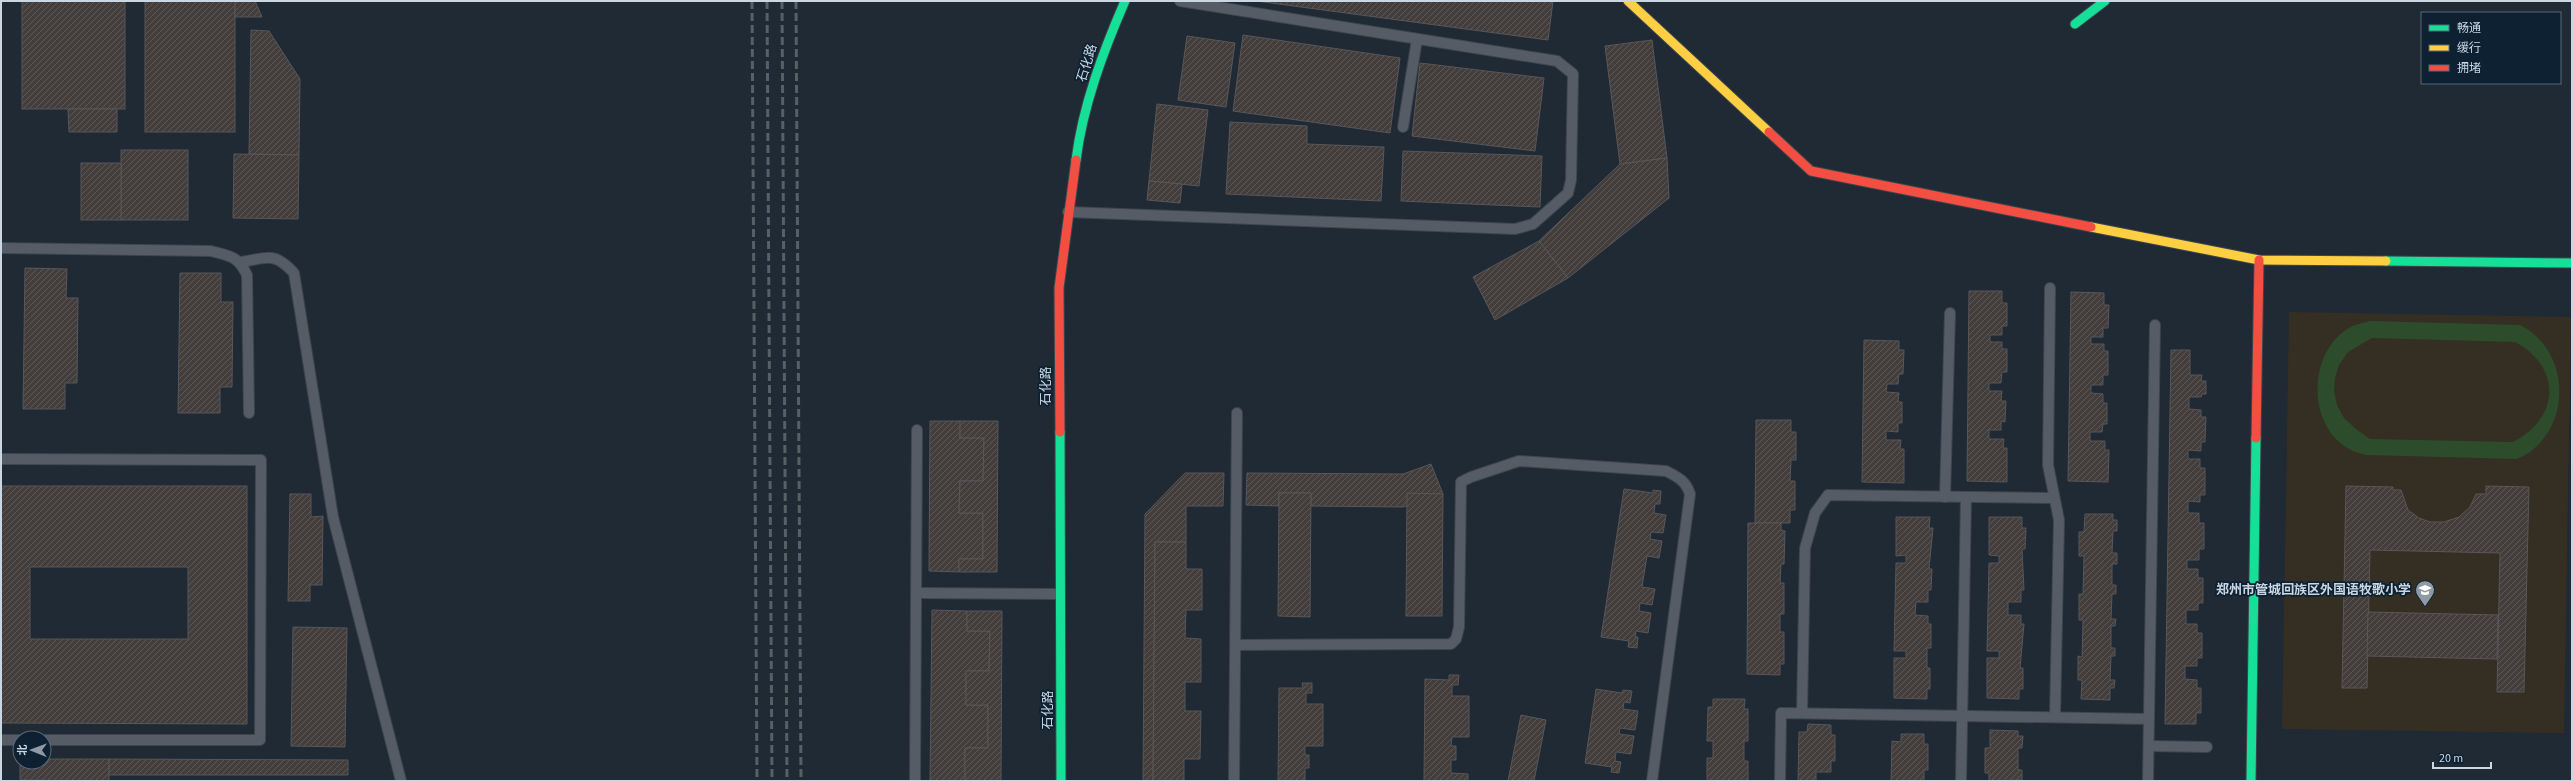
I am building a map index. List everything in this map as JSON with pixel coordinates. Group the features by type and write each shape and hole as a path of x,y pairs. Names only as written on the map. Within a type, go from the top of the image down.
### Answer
{"street":[{"name":"石化路","path":"1061,781 1059,288 1079,135 1105,47 1125,1"},
{"path":"1628,1 1811,171 2259,260 2572,263"},
{"path":"2074,24 2105,1"},
{"path":"2251,781 2259,260"}],"lane":[{"path":"1068,212 1516,229 1533,224 1568,193 1571,180 1573,74 1557,61 1180,1"},
{"path":"1403,127 1417,39"},
{"path":"1,248 211,251 232,256 241,262 247,275 249,413"},
{"path":"241,262 271,257 283,261 294,273 333,517 401,781"},
{"path":"2050,288 2048,464 2059,520 2055,717"},
{"path":"1945,497 1950,313"},
{"path":"2148,781 2155,325"},
{"path":"1234,781 1237,414"},
{"path":"915,781 917,430"},
{"path":"1,459 261,460 260,740 52,740"},
{"path":"1236,645 1451,644 1456,639 1459,627 1461,482 1471,477 1519,461 1666,471 1680,478 1687,486 1690,494 1652,781"},
{"path":"1802,713 1804,548 1815,513 1828,495 2054,498"},
{"path":"1961,781 1966,497"},
{"path":"916,593 1060,594"},
{"path":"1780,781 1781,713 2149,719"},
{"path":"1,740 12,740"},
{"path":"2149,746 2207,747"}],"shaded area":[{"name":"郑州市管城回族区外国语牧歌小学","path":"2289,312 2571,317 2564,733 2282,729"}],"green space":[{"path":"2370,321 2520,325 2537,337 2550,354 2557,372 2559,393 2557,413 2549,432 2535,447 2517,459 2366,455 2349,449 2335,438 2325,423 2319,406 2318,388 2320,371 2326,354 2335,339 2349,328","holes":["2372,338 2515,342 2530,352 2541,365 2547,378 2549,392 2547,406 2540,420 2529,432 2513,442 2370,439 2344,418 2337,405 2334,391 2335,378 2339,365 2348,352"]}],"building":[{"path":"22,1 125,1 125,109 22,109"},
{"path":"145,1 235,1 235,132 145,132"},
{"path":"235,1 255,1 262,17 235,17"},
{"path":"1256,1 1553,1 1548,40"},
{"path":"251,30 269,31 300,79 299,155 249,154"},
{"path":"1243,35 1400,58 1390,133 1233,111"},
{"path":"1187,36 1235,43 1226,107 1178,100"},
{"path":"1652,40 1667,158 1620,164 1605,46"},
{"path":"1420,63 1544,78 1535,151 1412,136"},
{"path":"1157,104 1208,110 1199,186 1149,181"},
{"path":"68,109 117,109 117,132 69,132"},
{"path":"1230,122 1307,126 1307,144 1384,147 1381,201 1226,194"},
{"path":"121,150 188,150 188,220 121,220"},
{"path":"1403,151 1542,156 1540,207 1401,201"},
{"path":"234,154 299,155 298,219 233,218"},
{"path":"1667,158 1669,198 1568,278 1539,241 1620,164"},
{"path":"81,163 121,163 121,220 81,220"},
{"path":"1149,181 1182,184 1180,203 1147,200"},
{"path":"1539,241 1568,278 1495,320 1473,277"},
{"path":"25,268 67,269 66,298 78,298 77,383 65,383 65,409 23,409"},
{"path":"180,273 221,273 221,302 233,302 232,387 220,387 220,413 178,413"},
{"path":"1969,291 2002,291 2002,303 2007,303 2007,326 2002,326 2002,335 1990,335 1990,342 2002,342 2002,349 2007,349 2007,372 2002,372 2001,383 1989,383 1989,391 2002,391 2001,401 2006,401 2005,422 2001,421 2001,430 1989,430 1989,439 2004,439 2003,448 2007,448 2007,482 1967,481"},
{"path":"2071,292 2104,293 2104,305 2109,305 2108,328 2103,328 2103,337 2091,337 2091,344 2104,344 2104,351 2108,351 2108,375 2103,375 2103,385 2091,385 2091,393 2103,394 2103,403 2107,403 2107,424 2103,424 2102,432 2090,432 2090,441 2105,441 2105,450 2109,450 2108,482 2068,481"},
{"path":"1864,340 1899,341 1899,350 1904,350 1903,374 1899,374 1898,384 1887,384 1886,392 1899,393 1898,402 1902,402 1902,423 1898,423 1898,432 1886,431 1886,440 1901,440 1900,449 1904,449 1904,483 1862,482"},
{"path":"2171,350 2190,350 2190,375 2202,375 2201,381 2206,381 2206,394 2202,394 2201,397 2189,397 2189,409 2201,410 2201,417 2206,417 2205,442 2201,442 2201,451 2188,450 2188,459 2200,459 2200,468 2205,468 2205,495 2200,495 2200,502 2188,501 2188,513 2199,513 2199,523 2204,523 2204,549 2199,549 2199,560 2187,560 2187,569 2198,569 2198,578 2203,578 2203,603 2198,603 2198,610 2186,610 2186,624 2197,624 2197,633 2202,633 2202,658 2197,658 2197,666 2185,666 2185,679 2197,680 2197,688 2201,688 2201,713 2196,713 2196,724 2165,724"},
{"path":"1756,420 1791,420 1791,432 1796,432 1796,460 1791,460 1790,481 1795,481 1795,510 1790,510 1790,523 1755,523"},
{"path":"930,421 960,421 960,438 984,438 983,481 960,481 959,513 983,513 983,559 959,559 959,572 929,571"},
{"path":"960,421 998,421 997,572 959,572 959,559 983,559 983,513 959,513 960,481 983,481 984,438 960,438"},
{"path":"1431,464 1443,494 1403,507 1311,506 1311,493 1279,493 1279,506 1246,505 1247,473 1403,474"},
{"path":"1185,473 1224,473 1223,506 1186,506 1186,542 1155,542 1153,781 1143,781 1145,514"},
{"path":"1,486 247,486 247,724 1,723","holes":["30,567 188,567 188,639 30,639"]},
{"path":"2346,486 2393,487 2393,490 2401,490 2408,510 2419,518 2430,522 2444,522 2459,517 2470,507 2476,494 2486,494 2486,486 2529,487 2524,692 2497,692 2500,553 2370,550 2367,688 2342,688"},
{"path":"1624,489 1653,493 1653,490 1661,491 1660,504 1655,504 1654,513 1666,515 1663,533 1651,532 1650,539 1662,541 1659,558 1647,556 1642,587 1655,589 1652,605 1640,603 1639,611 1651,613 1648,633 1636,631 1635,637 1638,637 1637,648 1628,647 1629,641 1601,637"},
{"path":"1279,493 1311,493 1310,617 1278,616"},
{"path":"1407,493 1443,494 1442,616 1406,616"},
{"path":"290,494 311,494 311,517 323,516 322,585 310,585 310,601 288,601"},
{"path":"2085,514 2113,514 2113,520 2117,520 2117,531 2113,531 2112,553 2117,553 2117,564 2112,564 2112,585 2116,585 2116,594 2112,594 2111,619 2116,619 2115,626 2111,626 2111,648 2115,648 2115,656 2111,656 2110,680 2115,680 2114,688 2110,688 2110,700 2081,699 2082,680 2078,680 2078,656 2082,657 2083,620 2079,620 2079,594 2083,594 2084,556 2079,556 2079,532 2084,532"},
{"path":"1896,517 1930,517 1929,528 1933,528 1929,569 1932,569 1931,590 1928,590 1928,602 1916,602 1915,615 1928,616 1928,624 1931,624 1931,648 1927,648 1927,668 1930,668 1930,689 1927,689 1927,699 1894,698 1894,658 1906,658 1906,651 1894,651 1896,563 1906,563 1906,555 1896,556"},
{"path":"1989,517 2022,517 2022,528 2026,528 2025,549 2022,549 2024,590 2021,590 2021,602 2008,602 2008,615 2021,615 2021,624 2024,624 2020,668 2023,668 2023,689 2019,689 2019,699 1987,698 1987,658 1999,658 1999,651 1987,651 1989,563 1999,563 1999,556 1989,555"},
{"path":"1748,523 1781,523 1781,530 1785,531 1784,564 1781,564 1780,583 1784,583 1784,614 1780,614 1780,632 1784,632 1784,664 1780,664 1780,675 1747,674"},
{"path":"1155,542 1186,542 1186,569 1202,569 1202,610 1186,610 1185,638 1201,639 1201,682 1185,682 1185,711 1201,711 1200,759 1184,759 1184,781 1153,781"},
{"path":"932,610 967,611 967,631 990,631 989,671 966,671 966,705 988,705 988,748 965,748 965,781 930,781"},
{"path":"967,611 1002,611 1001,781 965,781 965,748 988,748 988,705 966,705 966,671 989,671 990,631 967,631"},
{"path":"2368,612 2498,615 2497,659 2367,656"},
{"path":"293,627 347,628 345,747 291,746"},
{"path":"1449,675 1459,675 1458,685 1452,685 1452,696 1469,696 1469,737 1452,737 1451,746 1456,746 1456,760 1451,760 1451,773 1468,774 1468,781 1424,781 1425,679 1449,680"},
{"path":"1302,683 1312,683 1312,693 1306,693 1306,704 1323,704 1323,746 1305,746 1305,755 1309,755 1309,768 1305,768 1305,781 1278,781 1279,688 1303,688"},
{"path":"1596,689 1622,693 1623,690 1632,691 1630,703 1624,702 1623,709 1638,711 1635,730 1620,728 1619,734 1634,736 1631,754 1616,752 1615,761 1621,762 1619,773 1611,772 1612,767 1585,763"},
{"path":"1713,699 1745,699 1744,709 1748,709 1748,741 1744,741 1744,761 1748,761 1748,781 1707,781 1707,758 1713,758 1713,741 1707,741 1708,707 1713,707"},
{"path":"1521,715 1546,720 1534,781 1508,781"},
{"path":"1808,724 1831,725 1831,735 1835,735 1835,761 1831,761 1831,772 1816,772 1816,781 1798,781 1799,732 1807,732"},
{"path":"1990,730 2018,731 2018,736 2023,736 2022,748 2018,748 2018,770 2022,770 2022,780 1989,781 1989,773 1985,773 1985,748 1990,748"},
{"path":"1901,734 1924,734 1924,744 1928,744 1928,770 1924,770 1924,781 1891,781 1892,741 1901,742"},
{"path":"52,759 109,759 109,781 20,780 20,770 52,770"},
{"path":"109,759 348,760 348,775 109,775"}],"railway":[{"path":"752,1 757,781"},
{"path":"767,1 772,781"},
{"path":"782,1 787,781"},
{"path":"796,1 801,781"}],"traffic: fast":[{"path":"1076,160 1079,139 1095,79 1125,1"},
{"path":"2075,24 2105,1"},
{"path":"2386,261 2572,263"},
{"path":"1060,432 1061,781"},
{"path":"2251,781 2256,438"}],"traffic: slow":[{"path":"1628,1 1769,132"},
{"path":"2091,227 2259,260 2386,261"}],"traffic: jam":[{"path":"1769,132 1811,171 2091,227"},
{"path":"1060,432 1059,288 1076,160"},
{"path":"2256,438 2259,260"}],"place":[{"name":"郑州市管城回族区外国语牧歌小学","path":"2425,607"}]}
